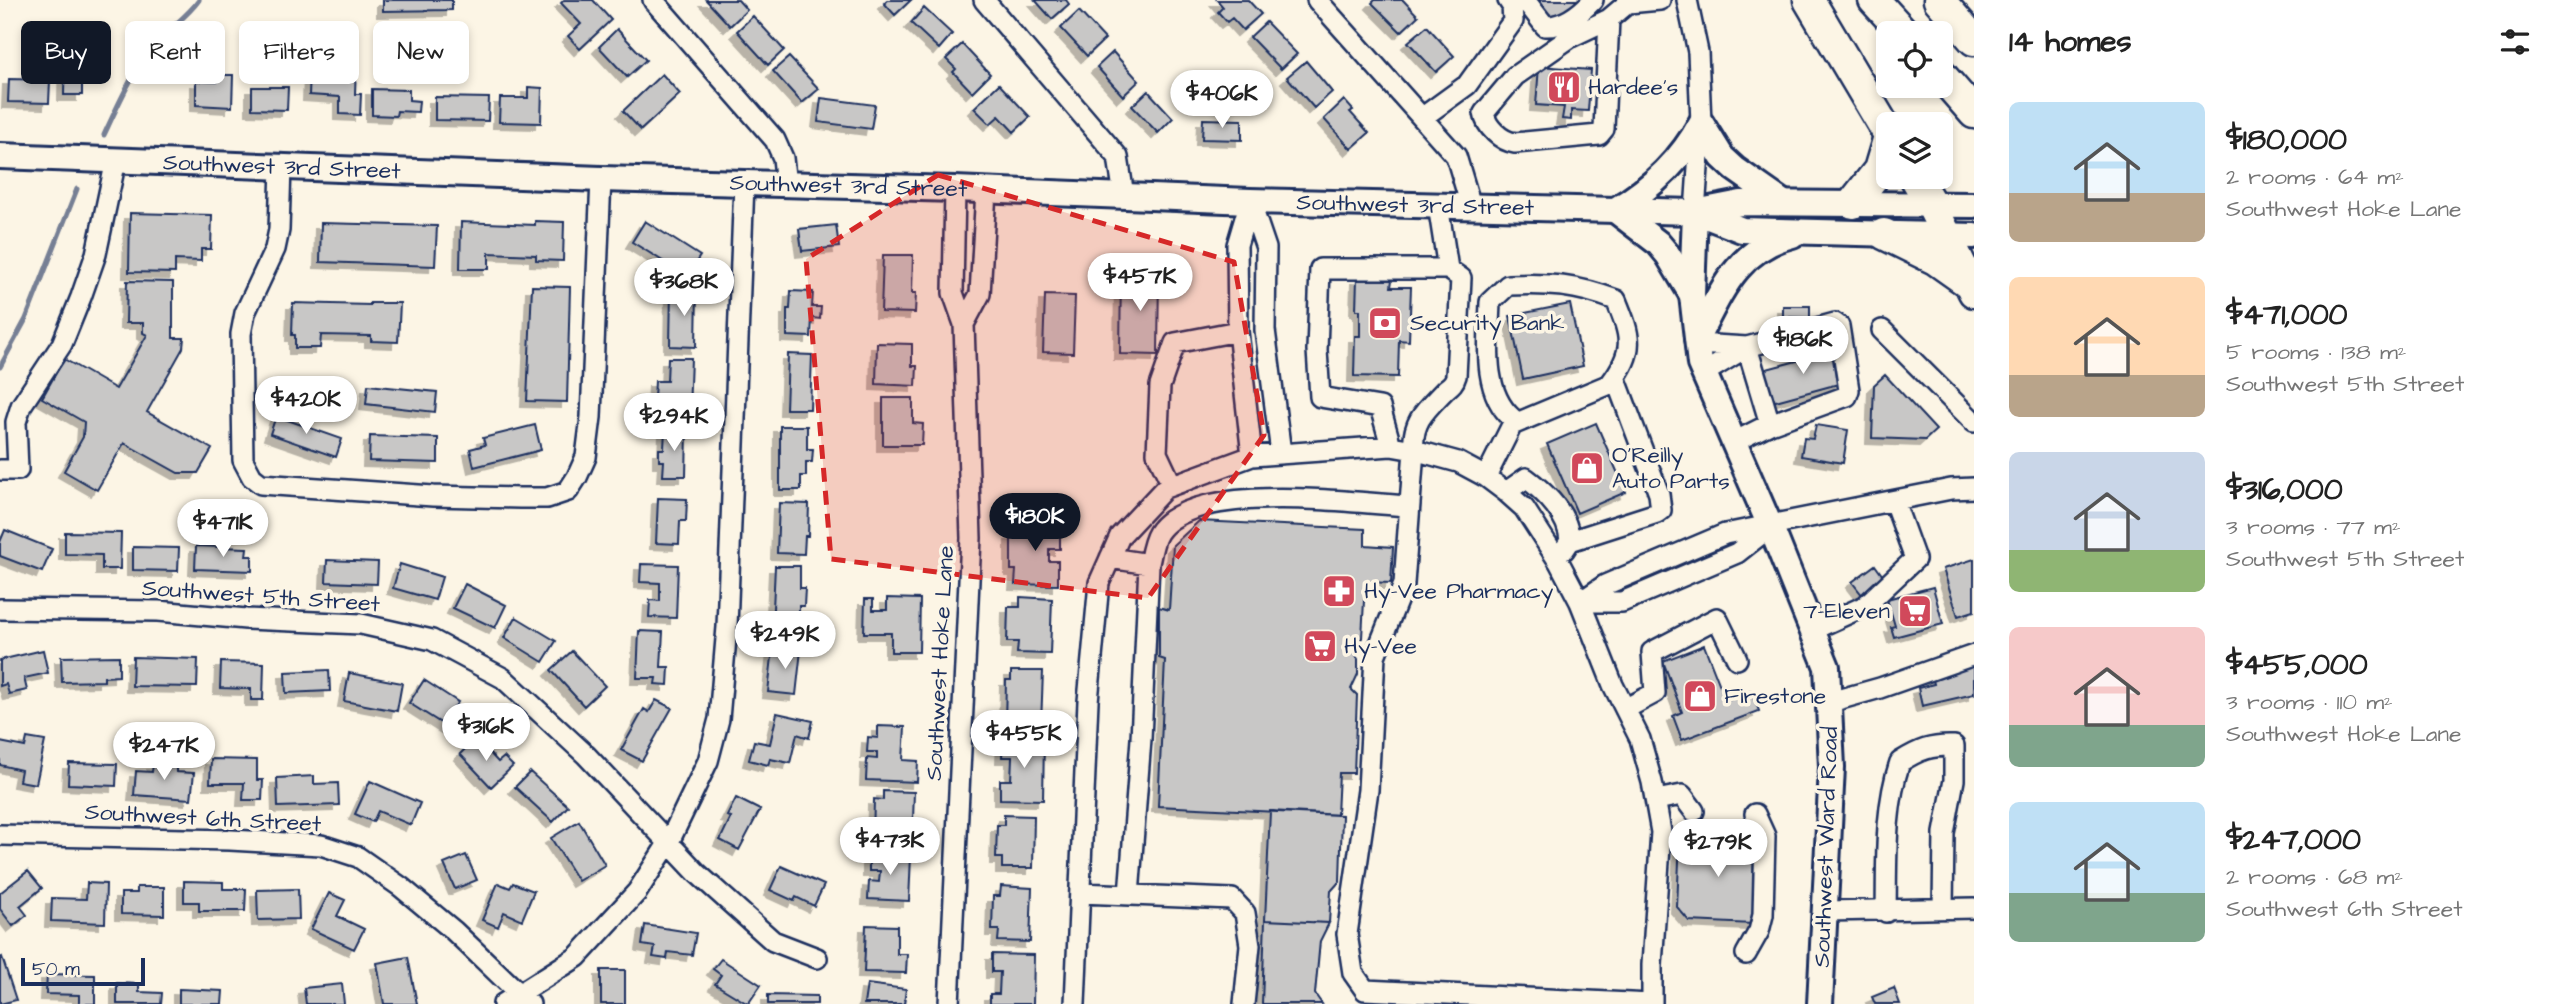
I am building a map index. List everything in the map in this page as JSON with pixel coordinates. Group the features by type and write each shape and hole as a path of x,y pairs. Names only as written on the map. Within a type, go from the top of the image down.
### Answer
{"highway":[{"path":"1809,0 1876,113"},
{"path":"1874,0 1893,21"},
{"path":"1939,0 1974,40"},
{"path":"1953,89 1974,113"},
{"path":"1853,202 1876,174"},
{"path":"1922,189 1931,204 1960,236 1972,288"},
{"path":"1884,234 1935,259 1972,288"}],"main road":[{"path":"1692,295 1658,243 1615,210 1639,196 1676,162 1701,123 1722,157 1734,169 1782,202"},
{"name":"Southwest 3rd Street","path":"0,156 601,180 955,189 1250,201 1695,212 1741,202 1974,205"},
{"name":"Southwest 3rd Street","path":"1695,212 1742,230 1960,236"},
{"name":"Southwest Ward Road","path":"1695,212 1692,295 1703,373 1827,667 1832,767 1820,1004"},
{"path":"1697,341 1728,277 1747,258 1775,240 1802,233"}],"street":[{"path":"653,0 775,139 783,158 786,185"},
{"path":"984,0 1118,157 1124,196"},
{"path":"1317,0 1456,156 1471,206"},
{"path":"1423,117 1467,85 1513,21 1513,0 1545,26 1556,27 1583,10 1593,0"},
{"path":"1609,19 1604,129 1599,135 1515,143 1506,141 1492,128 1486,121 1485,113 1516,76 1571,37 1609,19 1628,3 1660,0"},
{"path":"1686,0 1698,52 1701,123 1695,212"},
{"path":"0,470 18,470 16,422 21,406 62,344 76,309 96,254 116,160"},
{"path":"281,166 279,230 275,248 245,313 241,334 243,460 252,477 261,484 433,496 547,498 568,491 577,477 586,457 592,417 601,180"},
{"path":"503,1004 525,998 577,957 636,892 669,842 708,761 719,719 727,614 744,183"},
{"name":"Southwest Hoke Lane","path":"949,1004 971,538 964,324 953,293 955,189"},
{"name":"Southwest Hoke Lane","path":"964,324 980,294 986,191"},
{"path":"1250,201 1237,246 1238,331 1252,456"},
{"path":"1250,201 1266,248 1265,330 1281,453"},
{"path":"1438,205 1448,268"},
{"path":"1075,1004 1088,701 1099,583 1120,536 1165,488 1252,456 1391,446 1414,450 1458,462 1486,477 1506,492 1524,508 1557,559 1580,602 1640,739 1656,800 1661,832 1652,1004 1365,990 1353,973 1347,934 1368,785 1375,656 1404,584 1414,450 1412,435 1415,425 1456,376 1461,278 1448,268 1320,269 1317,350 1320,397 1380,407 1391,446"},
{"path":"1486,477 1512,425 1512,418 1504,411 1492,386 1490,302 1508,285 1550,283 1591,291 1616,300 1629,334 1624,365 1610,384 1512,425"},
{"path":"1703,373 1747,347 1835,323 1839,326 1849,390 1847,396 1770,424 1734,442"},
{"path":"1882,330 1974,422"},
{"path":"1172,485 1157,453 1160,386 1175,343 1238,331"},
{"path":"1697,341 1747,347"},
{"path":"1747,347 1770,424"},
{"path":"1570,541 1661,510 1659,494 1615,377"},
{"path":"1506,492 1526,478 1552,503 1570,528 1570,541 1557,559"},
{"path":"1580,602 1605,585 1725,534 1951,489 1974,488"},
{"path":"1129,895 1141,739 1149,564 1158,533 1180,513 1223,501 1265,498 1409,506"},
{"path":"1812,630 1865,606 1914,559 1894,501"},
{"path":"1110,558 1149,564"},
{"name":"Southwest 5th Street","path":"0,609 158,611 361,624 432,640 503,678 586,755 697,873 773,941 817,958"},
{"path":"1625,709 1655,693 1652,652 1717,618 1737,659"},
{"path":"1830,702 1880,688 1974,655"},
{"path":"1886,912 1888,819 1892,784 1900,762 1919,749 1935,745 1954,746 1954,780 1944,833 1943,908"},
{"path":"1656,800 1682,796 1693,811"},
{"path":"1746,954 1759,931 1763,915 1766,836 1755,814"},
{"name":"Southwest 6th Street","path":"0,835 230,840 321,845 334,849 358,857 401,887 454,931 525,998"},
{"path":"1080,892 1232,900 1245,913 1250,945 1244,1004"},
{"path":"1826,911 1886,912 1974,908"}],"highlighted area":[{"path":"938,175 1234,262 1264,435 1148,598 831,559 806,259"}],"building":[{"path":"383,0 452,0 452,10 383,11"},
{"path":"564,0 593,0 611,20 580,49 568,36 581,24 561,3"},
{"path":"706,0 738,0 747,10 730,26"},
{"path":"887,0 911,0 895,15 884,3"},
{"path":"1035,0 1066,0 1069,4 1052,19"},
{"path":"1217,0 1248,0 1261,14 1243,30 1232,18 1227,22 1218,12 1223,7"},
{"path":"1375,0 1403,0 1418,16 1401,32 1372,3"},
{"path":"1585,0 1548,22 1535,2"},
{"path":"924,8 952,34 939,49 911,23"},
{"path":"1079,11 1105,39 1087,56 1061,28"},
{"path":"753,16 784,50 768,65 737,31"},
{"path":"1266,22 1297,54 1281,69 1250,37"},
{"path":"1427,26 1454,56 1436,72 1408,42"},
{"path":"617,29 646,60 627,77 599,47"},
{"path":"962,44 990,74 972,92 953,72 956,69 946,59"},
{"path":"1113,52 1139,81 1123,96 1097,67"},
{"path":"789,57 819,89 802,103 773,71"},
{"path":"1306,61 1332,92 1314,108 1287,77"},
{"name":"Hardee's","path":"1539,66 1591,70 1588,111 1571,110 1571,120 1562,119 1564,107 1536,105"},
{"path":"662,74 680,94 641,130 623,111"},
{"path":"225,75 233,75 232,107 196,105 196,84 225,84"},
{"path":"9,79 21,79 21,84 50,84 49,103 8,102"},
{"path":"64,84 82,84 82,95 64,95"},
{"path":"309,84 355,84 355,94 361,94 360,115 340,114 340,97 309,95"},
{"path":"999,84 1030,117 1014,132 999,116 990,124 974,108"},
{"path":"252,87 288,87 287,110 252,109"},
{"path":"528,87 542,88 541,123 499,122 500,98 528,98"},
{"path":"372,89 409,90 409,100 419,101 418,112 397,111 396,116 372,115"},
{"path":"1148,91 1173,118 1158,133 1132,106"},
{"path":"435,97 489,98 488,121 435,120"},
{"path":"821,98 875,105 871,129 818,122"},
{"path":"1344,100 1353,110 1350,112 1369,133 1351,149 1324,119"},
{"path":"1203,119 1242,120 1242,140 1202,139"},
{"path":"130,213 212,215 211,249 201,249 201,261 175,260 175,273 129,272"},
{"path":"535,221 564,222 563,261 536,260 536,255 489,253 489,269 460,269 461,222 535,225"},
{"path":"645,221 700,256 687,276 632,242"},
{"path":"321,223 437,226 435,266 320,262"},
{"path":"836,225 839,247 802,251 799,229"},
{"path":"883,255 913,255 912,293 916,293 915,313 881,312"},
{"path":"1121,271 1159,272 1158,355 1120,354"},
{"name":"Security Bank","path":"1357,278 1392,280 1391,287 1411,287 1409,341 1399,340 1398,377 1354,376 1355,336 1360,336 1360,310 1356,310"},
{"path":"127,281 173,282 173,338 184,338 183,348 147,412 212,449 198,473 178,473 124,443 97,490 64,471 83,437 84,422 42,398 64,359 116,389 147,335 143,333 143,323 126,323"},
{"path":"532,286 570,287 567,402 527,401"},
{"path":"671,288 697,289 696,347 670,346"},
{"path":"791,291 813,292 812,307 821,307 820,319 812,318 811,337 787,336 787,309 790,309"},
{"path":"1045,295 1075,296 1073,353 1043,352"},
{"path":"293,303 400,303 398,342 371,341 371,336 321,335 320,348 295,348 295,335 292,335"},
{"path":"1570,304 1583,366 1523,379 1510,316"},
{"path":"1783,306 1810,306 1810,318 1783,317"},
{"path":"877,343 912,344 912,366 917,366 916,386 876,384"},
{"path":"1834,351 1842,383 1772,402 1763,370"},
{"path":"788,354 812,355 810,409 786,409"},
{"path":"668,358 691,358 689,412 665,412 666,399 654,398 655,381 667,381"},
{"path":"1885,375 1936,430 1925,440 1872,438 1874,385"},
{"path":"368,385 437,392 435,412 366,404"},
{"path":"883,398 913,398 913,423 923,424 922,445 883,445"},
{"path":"276,416 342,439 336,457 270,434"},
{"name":"O'Reilly Auto Parts","path":"1596,423 1626,492 1577,513 1547,444"},
{"path":"535,425 541,450 474,467 470,449 485,445 483,438"},
{"path":"1816,425 1848,430 1843,463 1801,456 1804,438 1813,439"},
{"path":"780,426 807,426 807,449 813,449 812,462 806,462 806,476 801,476 801,490 780,490"},
{"path":"665,430 687,431 686,476 663,476 664,461 659,461 659,449 664,449"},
{"path":"370,436 438,438 438,463 369,461"},
{"path":"658,498 687,499 686,521 680,521 679,544 656,543"},
{"path":"779,503 809,504 808,536 805,536 804,554 777,553"},
{"path":"1199,521 1365,529 1365,545 1393,547 1391,583 1365,582 1362,638 1350,647 1358,659 1358,674 1351,689 1357,695 1354,773 1339,773 1337,815 1158,806 1165,660 1159,658 1159,607 1169,610 1173,545"},
{"path":"1018,522 1060,523 1060,549 1049,549 1049,561 1058,561 1058,585 1015,584 1016,570 1011,570 1011,535 1018,535"},
{"path":"5,530 52,549 42,572 0,556 0,542"},
{"path":"65,532 121,533 120,569 102,569 102,555 65,554"},
{"path":"196,546 247,548 246,556 252,556 252,571 195,569"},
{"path":"133,547 179,548 178,571 133,570"},
{"path":"1974,559 1974,611 1958,616 1943,569"},
{"path":"327,560 378,562 377,584 326,582"},
{"path":"400,564 442,577 435,600 393,588"},
{"path":"641,564 678,565 676,618 649,617 650,600 660,601 660,583 640,582"},
{"name":"7-Eleven","path":"1875,565 1885,579 1863,596 1852,582"},
{"path":"775,566 800,566 800,588 805,588 804,606 799,606 799,616 791,616 791,630 772,630"},
{"path":"465,584 506,605 495,628 453,608"},
{"name":"7-Eleven","path":"1933,587 1943,624 1894,637 1891,627 1895,626 1887,599"},
{"path":"1020,597 1052,599 1050,654 1017,653 1018,642 1007,642 1008,607 1020,607"},
{"path":"887,598 920,599 919,652 891,652 891,633 864,633 865,599 873,599 873,610 887,610"},
{"path":"516,617 556,641 543,662 504,638"},
{"path":"639,631 663,632 661,667 669,667 668,685 655,684 656,678 637,678"},
{"name":"Firestone","path":"1704,645 1726,701 1751,691 1759,711 1682,740 1673,716 1682,712 1663,661"},
{"path":"773,648 801,650 796,695 768,692"},
{"path":"43,650 48,673 24,678 27,690 9,694 6,684 0,686 0,660"},
{"path":"572,651 605,686 584,706 551,670"},
{"path":"119,656 119,676 104,677 104,681 62,682 61,657"},
{"path":"133,657 198,659 197,687 132,686"},
{"path":"221,662 264,663 263,700 251,700 251,689 220,688"},
{"path":"1974,666 1974,694 1922,706 1918,688 1934,684 1932,676"},
{"path":"329,670 330,691 286,693 285,672"},
{"path":"1011,671 1043,671 1041,725 1005,724 1006,680 1011,680"},
{"path":"349,673 402,683 397,711 344,701"},
{"path":"424,680 458,702 453,709 472,722 463,737 409,703"},
{"path":"656,700 672,708 642,761 621,750 644,709 649,712"},
{"path":"777,713 813,721 809,738 797,734 790,763 770,759 768,765 749,760 754,741 770,744"},
{"path":"878,726 905,727 903,760 918,761 917,782 866,780 867,758 877,759 877,752 867,752 868,737 878,738"},
{"path":"27,738 45,741 36,784 19,781 21,770 0,765 0,742 25,747"},
{"path":"476,738 498,762 504,757 513,766 491,787 460,754"},
{"path":"1003,739 1044,740 1043,800 1000,799 1000,780 1011,780 1012,757 1002,757"},
{"path":"211,759 257,760 257,780 263,780 262,800 243,800 244,783 210,783"},
{"path":"165,761 176,762 176,772 194,773 191,799 134,795 136,771 152,772 153,764 165,765"},
{"path":"69,763 117,764 116,786 68,784"},
{"path":"530,772 568,806 553,822 515,787"},
{"path":"314,776 314,784 338,783 339,805 278,807 277,778"},
{"path":"370,781 420,803 411,825 378,811 373,822 355,814"},
{"path":"883,791 914,792 912,848 891,848 891,839 873,839 874,799 883,800"},
{"path":"736,798 760,810 739,850 720,840"},
{"path":"1270,811 1342,815 1340,881 1331,891 1329,923 1265,920"},
{"path":"1004,815 1034,816 1033,868 1002,868 1002,858 996,858 997,825 1004,825"},
{"path":"579,821 605,865 578,881 551,838"},
{"path":"1680,838 1773,842 1755,868 1753,924 1689,921 1677,907"},
{"path":"869,854 911,856 909,901 868,899 869,881 879,882 880,871 869,871"},
{"path":"466,855 477,880 455,889 444,864"},
{"path":"781,866 824,885 814,906 796,897 794,901 770,890"},
{"path":"28,871 42,888 20,906 27,915 13,926 0,909 0,893"},
{"path":"184,881 223,882 223,889 246,889 245,911 199,911 199,902 184,902"},
{"path":"87,883 106,884 105,923 51,921 52,898 86,899"},
{"path":"498,883 510,888 513,883 534,891 522,920 504,912 498,927 482,920"},
{"path":"1001,886 1032,888 1030,942 998,941 999,930 992,930 993,896 1000,896"},
{"path":"137,887 164,887 164,915 121,914 121,893 137,893"},
{"path":"298,889 299,919 258,920 257,890"},
{"path":"329,893 345,900 337,916 364,929 354,949 311,929"},
{"path":"1265,920 1329,923 1320,941 1315,994 1322,1004 1262,1004"},
{"path":"645,925 696,933 692,955 668,952 667,959 653,957 655,947 642,945"},
{"path":"866,925 897,926 897,954 907,954 906,973 864,972"},
{"path":"992,954 1034,955 1033,1004 990,1004 990,994 999,994 1000,972 992,972"},
{"path":"2,957 16,1000 0,1004 0,958"},
{"path":"408,957 417,1004 384,1004 377,963"},
{"path":"721,959 761,985 748,1004 715,984 721,975 713,969"},
{"path":"601,970 625,970 625,1004 601,1004"},
{"path":"47,974 95,975 95,1004 79,1004 79,995 46,994"},
{"path":"117,983 139,984 139,992 162,993 161,1004 117,1004"},
{"path":"342,984 344,1004 306,1004 304,988"},
{"path":"867,984 906,989 904,1004 864,1004"},
{"path":"1894,988 1900,1004 1875,1004 1872,997"},
{"path":"179,989 223,991 222,1004 179,1004"},
{"path":"768,995 817,996 817,1004 768,1004"}],"waterway":[{"path":"104,135 140,64 161,38 199,0"},
{"path":"0,367 26,319 77,189"}],"place":[{"name":"Hardee's","path":"1564,87"},
{"name":"Security Bank","path":"1385,323"},
{"name":"O'Reilly Auto Parts","path":"1587,468"},
{"name":"Hy-Vee Pharmacy","path":"1339,591"},
{"name":"7-Eleven","path":"1915,611"},
{"name":"Hy-Vee","path":"1320,646"},
{"name":"Firestone","path":"1700,696"}]}
